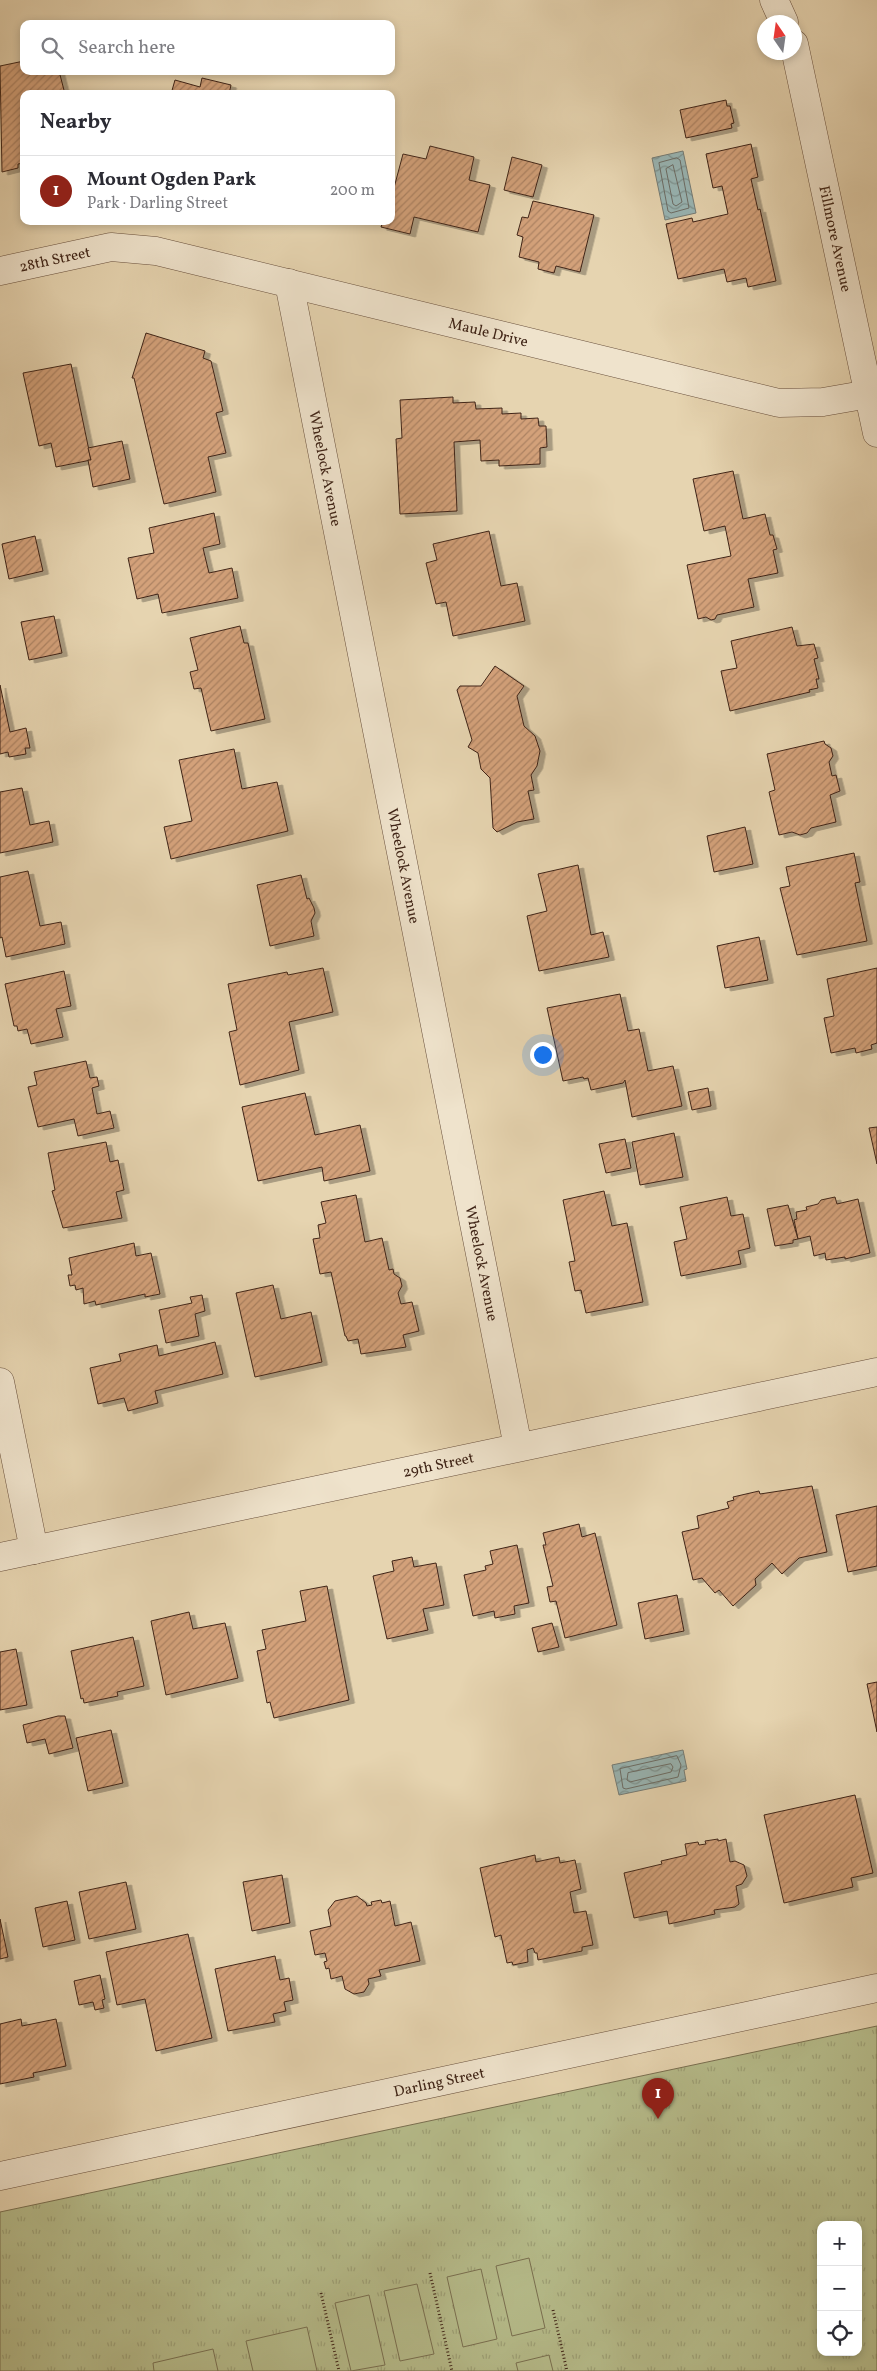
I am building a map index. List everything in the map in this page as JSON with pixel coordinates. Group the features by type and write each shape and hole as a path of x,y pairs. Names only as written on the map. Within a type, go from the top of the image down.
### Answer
{"street":[{"path":"774,0 781,15"},
{"name":"Fillmore Avenue","path":"797,60 877,433"},
{"name":"Maule Drive","path":"111,247 156,251 779,403 824,402 869,394"},
{"name":"28th Street","path":"0,271 111,247"},
{"name":"Wheelock Avenue","path":"289,283 518,1448"},
{"name":"29th Street","path":"0,1557 877,1372"},
{"path":"0,1382 34,1550"},
{"name":"Darling Street","path":"0,2176 877,1988"}],"path":[{"path":"430,2273 452,2371"},
{"path":"320,2293 339,2371"},
{"path":"553,2310 567,2371"}],"green space":[{"path":"877,2026 877,2371 0,2371 0,2212"},
{"path":"529,2258 545,2328 512,2336 496,2266"},
{"path":"481,2269 497,2339 463,2347 447,2277"},
{"path":"417,2284 434,2354 400,2361 384,2291"},
{"path":"369,2295 385,2365 351,2371 335,2303"},
{"path":"307,2327 317,2371 253,2371 246,2341"},
{"path":"213,2349 218,2371 154,2371 153,2363"},
{"path":"549,2355 553,2371 518,2371 516,2363"}],"water":[{"path":"683,151 696,213 665,220 652,158"},
{"path":"683,1750 687,1769 684,1770 686,1781 619,1795 612,1765"}],"building":[{"path":"20,62 20,75 60,75 64,90 20,90 20,164 18,164 18,168 2,172 0,66"},
{"path":"202,78 231,85 230,90 172,90 175,80 200,87"},
{"path":"726,100 727,106 730,106 734,123 731,124 732,128 686,138 680,110"},
{"path":"751,144 758,177 751,179 758,210 760,209 776,281 748,287 746,278 727,282 724,269 678,279 666,224 692,218 693,222 728,214 722,186 713,188 706,154"},
{"path":"430,146 474,157 469,180 490,185 478,232 414,217 410,234 381,227 382,225 395,225 395,184 403,154 426,159"},
{"path":"512,157 542,165 533,197 504,190"},
{"path":"533,201 594,215 580,272 556,266 554,273 538,269 539,262 519,257 523,237 517,235 522,217 528,218"},
{"path":"146,333 205,351 203,358 211,361 223,411 216,413 226,453 208,457 216,492 164,504 134,378 132,378"},
{"path":"71,364 91,460 56,467 51,443 39,446 23,373"},
{"path":"453,397 453,403 475,402 476,409 502,408 502,414 521,413 521,419 538,418 539,426 546,426 547,447 540,448 540,464 499,466 499,460 481,461 480,440 454,442 457,511 400,514 396,439 402,438 400,400"},
{"path":"122,441 130,479 93,487 88,460 91,460 88,448"},
{"path":"733,471 743,519 765,514 770,535 773,535 777,549 773,550 778,573 748,579 754,607 717,615 715,619 711,620 706,617 698,619 687,565 731,556 725,526 704,531 693,479"},
{"path":"214,513 220,544 203,548 209,573 232,568 238,598 162,613 158,594 137,599 128,558 154,553 149,528"},
{"path":"489,531 501,586 517,583 525,621 453,636 446,602 436,604 426,563 437,560 433,544"},
{"path":"35,536 43,571 9,579 2,544"},
{"path":"54,616 62,653 29,660 21,622"},
{"path":"240,626 244,643 248,643 265,719 211,731 201,688 194,689 190,672 198,670 190,638"},
{"path":"792,627 797,646 814,644 818,658 814,659 819,679 816,679 818,688 809,690 810,692 730,711 721,671 737,668 731,641"},
{"path":"495,666 524,686 517,696 524,726 535,736 540,751 537,766 531,775 534,790 528,791 534,819 517,822 497,832 493,828 490,778 481,769 478,753 468,747 472,740 457,690 460,686 481,686"},
{"path":"0,685 10,732 26,728 30,748 25,748 26,754 9,757 8,752 0,754"},
{"path":"824,741 831,748 833,756 829,762 832,776 836,775 840,791 830,795 836,822 811,828 807,833 800,835 792,832 779,835 769,792 775,790 767,754"},
{"path":"234,749 242,789 277,782 288,831 171,859 164,827 192,821 179,760"},
{"path":"22,788 30,825 49,821 53,842 0,853 0,792"},
{"path":"745,827 753,864 714,872 707,836"},
{"path":"854,853 860,882 855,883 867,941 797,955 780,888 790,886 786,867"},
{"path":"578,865 591,935 603,932 609,957 539,971 527,916 547,911 538,874"},
{"path":"28,871 40,926 61,922 65,944 6,957 2,937 0,938 0,877"},
{"path":"301,875 307,899 309,898 314,908 315,913 311,921 314,936 270,946 257,885"},
{"path":"759,937 768,980 725,988 717,946"},
{"path":"323,968 333,1012 289,1022 299,1070 240,1085 229,1032 237,1030 228,984 287,972 288,975"},
{"path":"877,968 877,1043 871,1045 872,1049 856,1053 855,1048 831,1053 824,1018 834,1016 827,979"},
{"path":"64,971 71,1006 56,1009 63,1037 31,1044 27,1029 18,1031 17,1026 14,1026 5,984"},
{"path":"620,994 628,1031 639,1029 648,1071 673,1066 682,1106 632,1117 625,1080 623,1083 591,1090 588,1078 584,1079 583,1077 563,1081 547,1008"},
{"path":"86,1061 90,1078 97,1077 99,1086 92,1088 97,1114 110,1111 114,1128 78,1136 74,1119 38,1127 28,1087 37,1085 34,1072"},
{"path":"708,1088 711,1106 692,1110 688,1092"},
{"path":"305,1093 315,1135 360,1125 370,1171 324,1181 322,1167 258,1181 242,1107"},
{"path":"877,1127 877,1164 869,1128"},
{"path":"674,1133 683,1177 640,1185 632,1142"},
{"path":"625,1139 631,1168 606,1173 599,1144"},
{"path":"106,1142 110,1162 118,1160 124,1190 116,1192 122,1218 63,1228 52,1191 55,1190 48,1153"},
{"path":"604,1191 612,1226 627,1223 643,1302 586,1313 581,1290 575,1291 569,1262 575,1261 563,1200"},
{"path":"356,1195 365,1242 382,1238 389,1270 393,1269 394,1274 400,1278 402,1286 398,1293 401,1304 412,1302 419,1331 403,1335 406,1347 361,1354 358,1339 348,1341 345,1336 331,1272 320,1274 313,1239 320,1238 318,1225 326,1223 321,1202"},
{"path":"727,1197 731,1216 743,1214 750,1248 738,1251 741,1264 681,1276 674,1242 687,1239 680,1207"},
{"path":"835,1197 837,1204 858,1199 870,1253 845,1259 845,1257 826,1260 825,1253 814,1256 810,1236 798,1239 794,1220 797,1219 796,1212 807,1210 806,1207 818,1204 821,1200"},
{"path":"788,1205 798,1239 793,1240 793,1243 775,1246 767,1209"},
{"path":"134,1243 136,1256 151,1253 160,1294 145,1297 145,1294 96,1305 95,1301 84,1304 83,1288 76,1290 75,1285 70,1286 68,1275 72,1275 69,1258"},
{"path":"273,1285 281,1319 311,1312 322,1362 255,1377 236,1293"},
{"path":"202,1295 205,1311 195,1314 199,1336 166,1343 159,1310 192,1303 190,1297"},
{"path":"215,1342 223,1374 155,1391 158,1403 128,1411 124,1398 98,1404 90,1368 121,1361 119,1354 157,1345 159,1356"},
{"path":"812,1486 827,1552 799,1558 782,1574 772,1563 755,1579 756,1585 733,1606 719,1590 715,1593 702,1578 693,1580 682,1532 699,1528 697,1516 729,1508 727,1502 734,1500 733,1497 759,1491 760,1494"},
{"path":"877,1506 877,1566 848,1572 836,1515"},
{"path":"579,1524 582,1537 595,1533 617,1625 565,1638 556,1601 550,1602 547,1587 553,1586 543,1545 546,1545 543,1533"},
{"path":"517,1545 529,1603 514,1606 515,1614 495,1618 494,1611 473,1616 464,1575 486,1570 485,1566 493,1564 490,1551"},
{"path":"412,1557 414,1567 436,1563 444,1605 423,1609 428,1630 387,1639 373,1576 394,1571 392,1561"},
{"path":"327,1586 349,1700 274,1718 270,1702 267,1703 257,1651 266,1649 262,1630 306,1621 300,1591"},
{"path":"677,1595 684,1631 645,1639 638,1603"},
{"path":"189,1612 193,1629 225,1623 238,1678 166,1695 151,1621"},
{"path":"552,1623 559,1647 538,1652 532,1628"},
{"path":"133,1637 144,1686 117,1692 118,1696 84,1703 83,1698 81,1699 71,1651"},
{"path":"16,1649 27,1705 0,1710 0,1652"},
{"path":"877,1682 877,1732 867,1684"},
{"path":"65,1716 73,1748 49,1754 45,1739 27,1743 23,1725"},
{"path":"111,1730 123,1783 88,1791 76,1738"},
{"path":"855,1795 873,1873 851,1878 853,1887 784,1903 764,1815"},
{"path":"718,1839 718,1841 726,1839 730,1862 735,1861 744,1865 747,1876 742,1884 736,1886 739,1904 735,1907 714,1910 715,1914 669,1924 667,1911 634,1918 624,1873 662,1864 661,1861 687,1855 685,1844 698,1842 699,1845 706,1844 705,1841"},
{"path":"535,1855 536,1862 559,1857 560,1863 575,1860 581,1889 570,1892 574,1913 586,1911 593,1945 582,1947 582,1951 538,1960 537,1953 535,1953 533,1948 527,1950 528,1962 513,1965 512,1962 507,1963 501,1935 495,1937 480,1868"},
{"path":"282,1875 290,1923 252,1931 243,1882"},
{"path":"126,1882 136,1929 89,1939 79,1892"},
{"path":"357,1896 367,1906 372,1905 371,1902 381,1900 382,1903 390,1901 395,1926 411,1922 420,1961 379,1970 381,1976 368,1979 369,1984 364,1992 354,1994 345,1989 342,1976 331,1979 329,1968 326,1969 324,1962 327,1961 325,1953 315,1955 310,1931 331,1926 328,1910 335,1901"},
{"path":"67,1901 75,1940 43,1947 35,1908"},
{"path":"0,1919 8,1957 0,1959"},
{"path":"188,1934 212,2038 156,2051 145,1999 117,2005 106,1952"},
{"path":"275,1956 280,1980 289,1978 293,2000 284,2002 286,2011 273,2014 275,2022 228,2031 215,1969"},
{"path":"100,1975 105,1999 102,2000 104,2008 95,2010 93,2002 79,2005 74,1981"},
{"path":"21,2019 22,2026 56,2019 66,2066 33,2073 34,2077 0,2084 0,2024"}],"place":[{"name":"Mount Ogden Park","path":"658,2119"}]}
